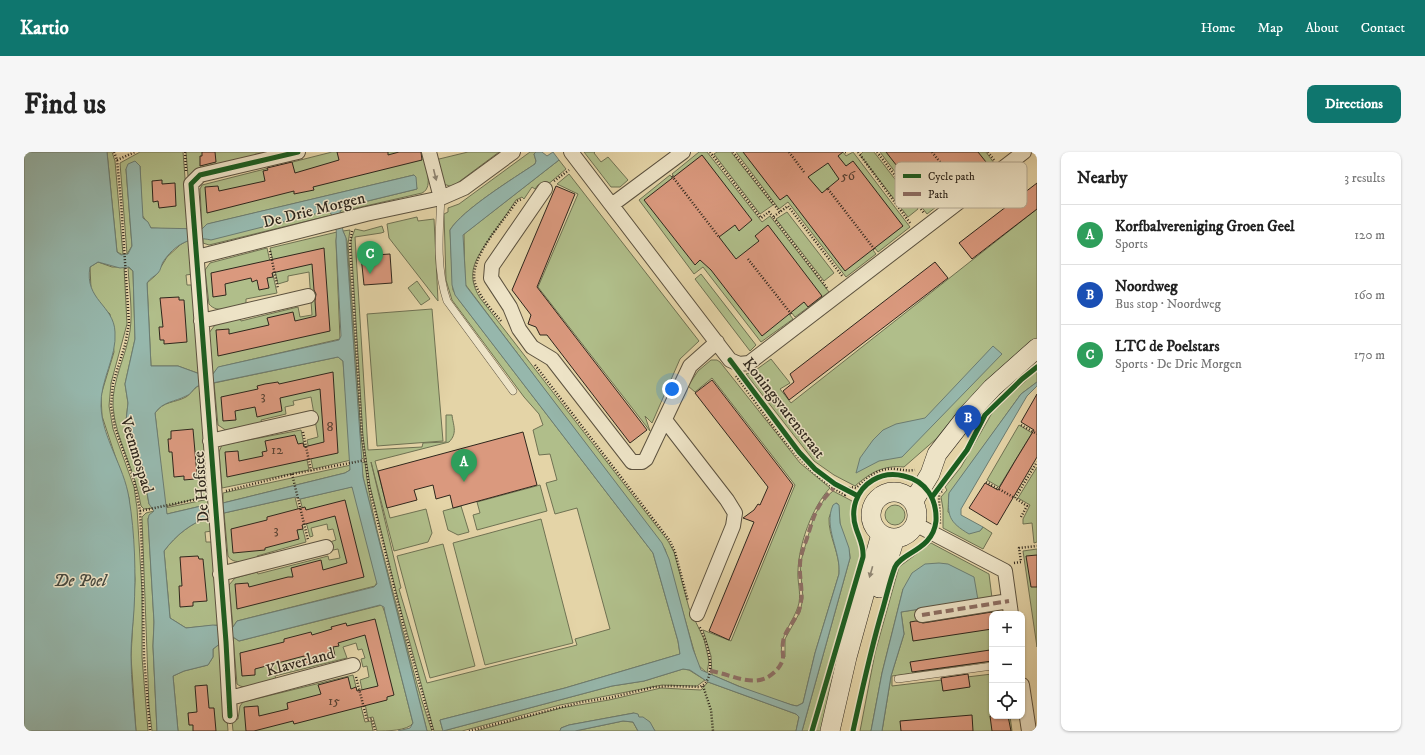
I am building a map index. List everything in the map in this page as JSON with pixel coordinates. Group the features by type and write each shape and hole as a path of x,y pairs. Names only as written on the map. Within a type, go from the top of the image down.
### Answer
{"main road":[{"path":"907,498 913,479 937,454 969,413 992,388 1037,348"},
{"path":"907,498 930,474 937,454"},
{"path":"893,492 907,498 916,509 915,524 907,534 888,536 875,529 872,521 874,505 885,494 893,492"},
{"path":"830,731 847,657 888,536"},
{"path":"842,731 857,662 888,536"}],"street":[{"name":"De Hofstee","path":"230,716 226,642 191,184 200,175 298,152"},
{"path":"429,152 441,198"},
{"name":"De Drie Morgen","path":"197,257 441,198 464,188 513,152"},
{"name":"Koningsvarenstraat","path":"571,152 730,360"},
{"path":"612,204 683,152"},
{"path":"1011,162 1024,152"},
{"path":"545,189 492,266 490,274 492,282 510,307 517,326 532,347 552,360 628,459 637,463 646,459 690,366 717,342"},
{"path":"730,360 739,364 749,363 834,296 950,208"},
{"path":"201,321 308,296"},
{"path":"210,441 306,419"},
{"path":"665,420 727,500 735,513 733,526 694,612"},
{"path":"915,524 1005,571 1010,608 922,615"},
{"path":"220,574 326,547"},
{"name":"Klaverland","path":"230,698 353,665"},
{"path":"1025,705 1029,731"}],"lane":[{"path":"441,198 439,234 441,285 447,301 513,391"},
{"path":"898,679 989,666"}],"path":[{"path":"117,160 135,152"},
{"path":"710,152 761,218 769,212 834,296"},
{"path":"732,152 780,212"},
{"path":"789,152 804,172"},
{"path":"857,152 895,202"},
{"path":"877,152 895,175"},
{"path":"932,152 940,162"},
{"path":"664,166 719,237"},
{"path":"828,189 882,260"},
{"path":"505,326 479,292 474,278 475,269 481,253 517,201"},
{"path":"773,217 788,206 849,285"},
{"path":"899,208 918,233"},
{"path":"921,208 932,222"},
{"path":"343,221 350,244 362,428 370,493 422,698 433,731"},
{"path":"267,239 281,302"},
{"path":"748,259 799,324"},
{"path":"730,360 730,368 795,453 811,471 834,488"},
{"path":"469,731 575,703 609,698 654,687 670,686 697,688 703,686 710,671 707,646 670,541 533,362"},
{"path":"306,419 311,471"},
{"path":"1021,425 1037,434"},
{"path":"140,511 169,506 292,474 366,460"},
{"path":"1015,498 1037,462"},
{"path":"292,474 311,551"},
{"path":"859,493 868,484 881,476 899,474 913,479"},
{"path":"932,534 936,523 936,510 932,496 944,480"},
{"path":"986,482 1027,506 1020,517"},
{"path":"1005,571 1010,564 1021,562 1019,548 1037,546"},
{"path":"703,686 711,710 713,731"}],"green space":[{"path":"107,152 112,152 115,161 123,255 117,252"},
{"path":"140,152 183,152 189,230 151,228 142,215 140,166 126,169 132,246 127,254 120,163"},
{"path":"186,152 266,152 188,176"},
{"path":"332,152 422,152 428,174 428,186 422,193 348,210 349,215 340,217 340,212 343,207 417,189 414,175 208,224 202,229 200,189 202,185"},
{"path":"468,152 499,152 452,187 444,184 435,160"},
{"path":"530,152 536,152 534,154 536,161 535,164 465,213 450,230 453,290 459,300 653,553 678,641 680,654 565,688 440,720 443,731 434,731 399,603 370,486 363,436 351,240 355,229 364,231 382,226 384,232 355,237 368,450 422,447 423,443 446,442 446,415 452,415 454,426 452,439 449,442 375,461 390,518 426,509 432,533 428,542 394,551 371,462 401,588 399,589 427,683 577,645 575,639 610,629 577,508 555,514 546,483 557,480 550,454 539,455 533,430 543,425 539,414 524,397 452,300 446,280 444,214 448,212 448,208 459,204"},
{"path":"584,152 595,152 594,153 601,162 608,157 628,180 620,187 611,187"},
{"path":"699,152 707,152 762,222 770,216 829,292 795,317 748,258 747,259 793,319 761,342 703,267 694,274 639,200 670,175 718,238 720,237 672,174"},
{"path":"717,152 731,152 773,205 760,214 714,154"},
{"path":"736,152 843,152 846,156 853,152 910,227 878,252 828,188 826,189 876,254 846,277 788,202 779,209"},
{"path":"863,152 874,152 895,179 895,200 860,155"},
{"path":"880,152 931,152 939,162 895,162 895,172"},
{"path":"934,152 986,152 993,162 942,162"},
{"path":"559,160 566,169 546,186 538,185 535,189 532,187 524,199 522,197 516,200 486,244 474,266 473,280 475,289 480,298 668,541 674,552 689,608 704,639 709,661 707,673 698,665 665,549 465,284 464,234"},
{"path":"569,174 699,341 680,359 652,423 645,416 650,431 538,287 578,194 557,184"},
{"path":"901,208 917,208 918,209 908,217"},
{"path":"922,208 935,208 927,214"},
{"path":"1037,209 1037,338 957,413 936,439 904,467 890,467 878,470 855,486 834,475 814,461 746,374 753,372 771,359 790,383 780,389 791,403"},
{"path":"326,211 330,212 334,219 329,220 328,216 209,245 203,243 203,238 211,239"},
{"path":"787,212 834,273 824,281 776,219"},
{"path":"417,217 418,221 434,219 438,301 389,238 387,224"},
{"path":"350,230 348,244 361,436 364,458 361,459 347,241 343,231"},
{"path":"337,232 336,241 340,339 219,367 213,374 209,333 215,325 240,318 241,321 298,307 300,317 312,315 309,272 288,276 288,281 278,284 270,248"},
{"path":"190,239 193,274 186,275 187,285 193,285 200,374 178,366 151,366 147,283 156,275 167,257 180,245"},
{"path":"267,248 277,293 246,299 246,303 226,309 217,309 209,304 205,270 210,263"},
{"path":"98,262 112,267 124,267 127,324 111,383 109,406 113,429 134,487 137,508 142,592 142,657 148,731 136,731 131,657 135,579 129,498 102,416 101,395 114,352 110,314 98,302 91,289 90,267"},
{"path":"128,267 133,271 135,339 125,384 128,403 126,421 142,464 149,504 153,508 144,509 141,506 135,480 121,443 113,406 113,396 126,350 131,323"},
{"path":"701,274 756,345 750,351 695,279"},
{"path":"417,281 430,299 421,305 408,288"},
{"path":"432,309 443,441 377,446 367,314"},
{"path":"338,357 343,361 351,460 313,469 307,440 318,437 311,397 293,401 294,405 285,407 286,414 261,420 262,423 227,431 218,425 214,383"},
{"path":"711,360 717,360 720,362 800,463 830,488 823,496 812,515 804,538 798,570 800,594 799,603 782,642 782,657 785,657 785,639 800,612 803,598 800,565 814,516 825,498 833,491 852,501 852,525 861,548 861,556 809,731 802,731 850,558 849,549 841,528 839,506 836,503 830,514 829,525 838,560 839,574 815,653 803,703 797,706 792,705 760,695 712,675 711,656 703,630 731,641 795,485 712,378 695,392 688,386 698,371"},
{"path":"1037,370 1037,382 1021,394 949,494 948,512 980,531 983,527 992,533 983,549 943,528 943,509 941,497 947,490 945,487 961,467 992,413"},
{"path":"201,385 209,495 165,507 155,413 165,404 186,397"},
{"path":"1019,425 1032,433 999,487 987,480"},
{"path":"301,430 309,470 222,488 219,452 222,445"},
{"path":"365,462 373,513 381,546 416,681 432,731 427,731 363,477 361,463"},
{"path":"351,465 350,470 345,473 223,503 223,493"},
{"path":"1037,467 1037,542 1034,543 1032,523 1023,524 1023,519 1030,505 1018,498"},
{"path":"540,485 547,511 477,530 473,515 480,513 477,502"},
{"path":"351,487 354,490 377,582 375,586 237,621 233,627 229,585 235,578 257,572 258,574 328,556 329,560 340,558 338,549 333,550 330,542 336,540 333,529 328,530 327,524 311,528 313,536 310,537 300,499"},
{"path":"295,497 306,542 257,556 258,558 242,562 234,561 228,556 224,513"},
{"path":"209,499 210,504 167,514 165,508"},
{"path":"891,505 899,505 905,511 905,519 899,525 891,525 885,519 885,511"},
{"path":"461,506 469,532 458,535 448,530 443,511"},
{"path":"154,511 148,518 154,622 153,646 157,731 152,731 149,707 142,517 146,513"},
{"path":"211,516 212,531 205,532 206,542 213,542 219,625 186,628 170,618 164,551 184,530"},
{"path":"541,519 573,643 485,665 453,543"},
{"path":"931,543 989,574 992,598 978,600 903,589 882,673 871,731 860,731 875,653 899,567"},
{"path":"443,544 475,666 430,678 397,556"},
{"path":"1037,549 1037,647 1023,551"},
{"path":"864,563 826,731 815,731"},
{"path":"382,605 413,723 407,728 377,731 373,717 368,718 360,680 369,677 367,666 363,667 361,659 365,658 362,649 358,650 356,643 343,647 347,658 275,676 276,679 256,686 245,687 237,684 233,637 239,641"},
{"path":"919,609 921,619 994,609 994,611 989,611 989,661 892,676 892,686 989,674 989,719 1010,719 1012,731 882,731 891,676 904,634 901,612"},
{"path":"221,643 228,731 178,731 173,676 184,671 208,665 213,657 213,649"},
{"path":"683,669 689,670 705,680 697,686 662,685 560,705 462,731 443,731 612,686 644,681"},
{"path":"353,675 365,722 371,721 373,731 233,731 232,720 238,719 240,706 243,702"},
{"path":"708,682 796,714 799,717 796,731 655,731 648,722 634,713 569,725 561,728 560,731 476,731 561,708 609,700 661,688 701,690"},
{"path":"623,721 633,722 638,731 575,731"}],"water":[{"name":"De Poel","path":"24,152 107,152 117,252 121,255 128,254 132,246 126,169 128,164 135,161 140,166 143,218 148,222 151,228 202,229 207,224 414,175 416,177 417,189 343,207 340,212 343,231 346,238 363,477 427,731 398,731 410,728 413,723 384,607 380,605 239,641 233,637 221,643 213,649 213,657 208,665 184,671 173,676 178,731 157,731 153,646 154,622 148,520 149,515 154,511 149,504 142,464 126,421 128,403 125,384 135,339 133,271 129,267 120,268 98,262 90,267 89,278 91,287 110,315 115,332 114,350 101,396 102,418 126,486 129,498 134,540 135,596 131,655 136,731 24,731","holes":["326,211 330,212 332,215 336,229 341,336 339,340 218,367 213,374 200,374 178,366 151,366 147,283 159,272 163,262 172,251 190,240 211,240","338,357 343,361 350,470 345,473 223,503 224,513 295,497 300,499 352,487 377,584 374,587 237,621 233,627 213,625 186,628 170,618 164,551 184,530 211,516 210,504 167,514 155,413 165,404 188,395 198,386"]},
{"path":"536,152 542,152 547,156 553,152 559,160 463,235 466,286 662,543 669,559 693,649 701,670 738,686 792,705 797,706 803,703 815,653 839,574 838,557 831,530 830,513 833,505 836,503 839,505 840,523 849,548 850,558 802,731 796,731 799,717 796,714 708,682 690,670 683,669 644,681 612,686 443,731 440,720 565,688 680,654 678,641 653,553 455,295 452,285 450,230 465,213 535,164 536,161 534,154"},
{"path":"993,346 1002,354 902,457 879,461 856,473 860,458 873,440 883,430 896,424 925,418"},
{"path":"1037,382 1037,386 1027,396 961,509 961,515 983,527 980,531 969,534 957,526 951,518 948,507 949,493 1021,394"},
{"path":"925,564 948,564 974,577 978,600 901,612 904,634 891,676 882,731 871,731 882,673 903,589 912,573"},
{"path":"634,713 650,722 655,731 638,731 633,722 623,721 575,731 560,731 561,728 569,725"}],"building":[{"path":"202,152 215,152 216,162 200,166 200,156 202,156"},
{"path":"337,152 388,152 388,155 399,152 421,152 422,160 313,187 314,190 294,194 294,191 207,213 205,187 218,186 219,191 265,181 263,171 268,170 267,168 292,162 295,173 339,160"},
{"path":"743,152 843,152 838,156 846,166 853,161 903,226 845,271 787,195 780,200","holes":["828,163 839,179 822,193 808,177"]},
{"path":"886,152 978,152 986,162 895,162 895,164"},
{"path":"702,155 752,220 739,231 735,225 719,237 736,259 759,241 755,236 768,225 822,296 808,307 804,302 762,336 711,270 700,260 695,265 644,200"},
{"path":"162,180 162,184 175,183 176,206 159,208 158,201 153,202 152,181"},
{"path":"1037,183 1037,209 972,259 959,243 1004,208 1027,208 1027,191"},
{"path":"556,186 575,194 537,287 647,430 630,443 547,335 540,335 536,327 528,324 531,315 512,290"},
{"path":"324,248 330,331 218,356 216,330 229,329 229,334 269,325 267,318 293,312 295,321 316,316 316,294 314,290 312,264 272,273 273,277 267,278 269,288 259,290 257,280 252,282 251,278 225,284 226,295 213,297 211,273"},
{"path":"390,254 392,283 364,285 361,256"},
{"path":"935,262 948,278 789,400 783,391 794,382 790,374"},
{"path":"179,297 179,300 184,300 187,342 164,344 164,340 160,340 159,327 163,327 160,298"},
{"path":"333,372 338,453 227,477 225,452 238,451 239,461 263,456 262,452 267,451 265,441 295,435 298,444 303,443 304,447 324,442 320,389 280,398 282,411 257,417 255,407 235,411 236,420 223,421 221,397 258,389 257,386 265,384 278,382 279,384"},
{"path":"712,380 793,485 729,640 709,631 754,522 743,518 754,510 758,504 760,505 768,487 695,393"},
{"path":"1037,394 1037,457 997,525 969,508 985,483 998,490 1034,430 1021,422"},
{"path":"193,429 197,475 194,476 195,479 184,480 184,476 174,477 172,452 169,452 168,439 171,439 171,431"},
{"path":"523,432 537,485 453,508 450,495 436,499 433,485 414,490 417,500 387,508 378,471"},
{"path":"345,500 364,577 237,609 235,584 248,583 249,587 293,577 291,568 321,560 323,570 347,563 335,516 302,525 303,529 297,530 299,539 265,548 265,550 233,553 231,529 267,520 267,517 305,507 306,510"},
{"path":"1037,555 1037,587 1031,587 1026,556"},
{"path":"198,556 199,559 203,559 207,601 193,602 193,606 180,607 179,586 182,586 180,557"},
{"path":"989,612 989,629 913,641 910,622 916,621 923,623"},
{"path":"375,619 394,695 387,697 387,700 294,724 293,721 254,731 246,731 244,707 258,706 259,716 288,709 287,703 321,694 318,685 348,677 351,689 356,687 357,691 378,686 365,635 338,643 339,646 333,647 335,656 306,664 304,656 255,669 255,675 242,676 240,653 284,642 284,639 311,632 312,635 332,629 331,627 346,623 347,626"},
{"path":"989,650 989,661 912,672 910,662"},
{"path":"968,674 970,687 943,691 941,678"},
{"path":"207,685 209,708 214,708 216,731 193,731 193,725 189,725 188,713 197,712 195,686"},
{"path":"972,715 973,731 901,731 900,721"},
{"path":"990,719 1009,719 1011,731 992,731"}],"marked path":[{"path":"710,671 752,681 769,677 779,666 783,660 784,637 798,612 801,601 800,565 802,552 816,511 819,505 834,488"},
{"path":"922,615 1009,601"}],"cycle path":[{"path":"230,716 226,642 191,184 200,175 298,152"},
{"path":"730,360 799,452 815,469 835,484 858,496"},
{"path":"932,497 967,450 985,415 1022,379 1037,367"},
{"path":"812,731 863,557 862,545 854,521 854,508 856,501 862,489 873,480 884,475 900,475 912,478 929,492 935,505 936,521 934,531 924,544 904,558 895,567 867,669 853,731"}],"place":[{"name":"LTC de Poelstars","path":"370,274"},
{"name":"Noordweg","path":"968,438"},
{"name":"Korfbalvereniging Groen Geel","path":"464,482"}]}
